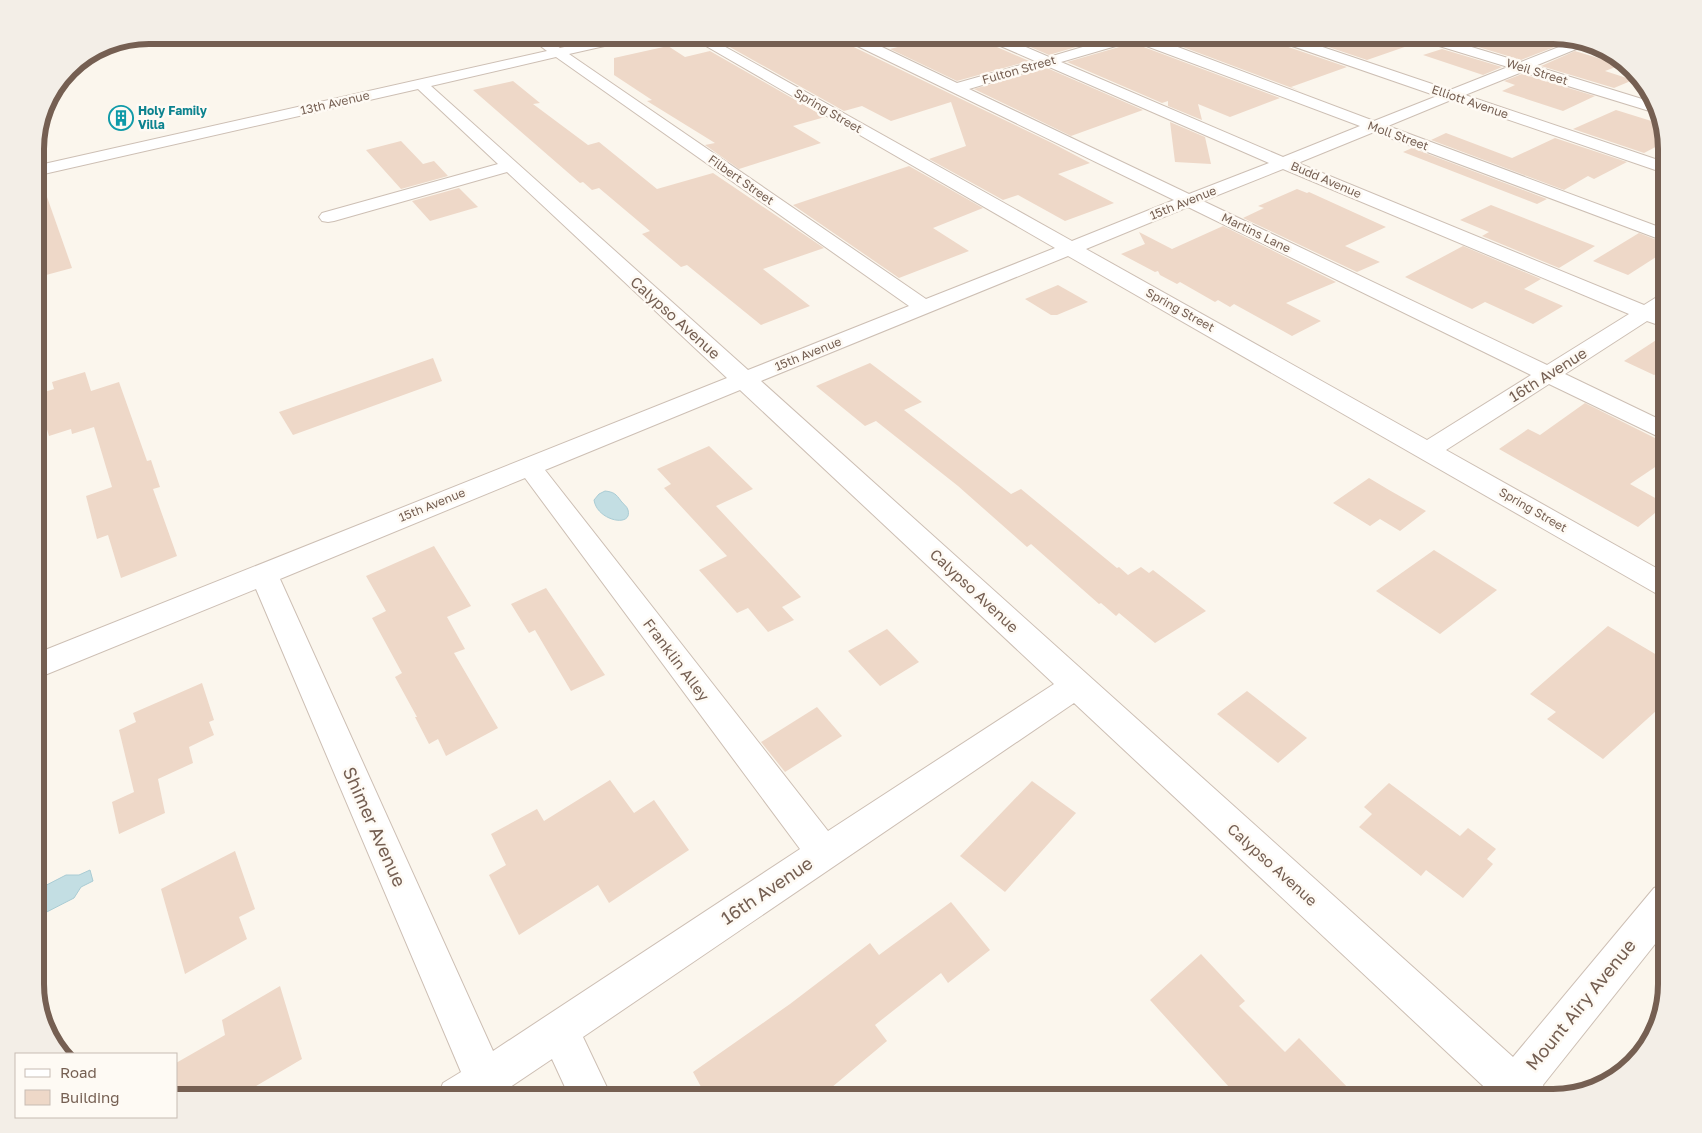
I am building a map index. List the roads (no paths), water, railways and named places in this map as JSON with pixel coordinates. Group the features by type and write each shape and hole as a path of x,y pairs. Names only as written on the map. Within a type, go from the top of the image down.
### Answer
{"street":[{"name":"Filbert Street","path":"546,44 924,307"},
{"name":"13th Avenue","path":"44,169 597,44"},
{"name":"Spring Street","path":"710,44 1429,450 1658,582"},
{"name":"Martins Lane","path":"865,44 1658,428"},
{"name":"Budd Avenue","path":"1008,44 1658,319"},
{"name":"Fulton Street","path":"955,88 1106,44"},
{"name":"Moll Street","path":"1155,44 1658,233"},
{"name":"Elliott Avenue","path":"1300,44 1658,166"},
{"name":"Weil Street","path":"1447,44 1649,106"},
{"name":"15th Avenue","path":"44,663 1069,248 1574,46"},
{"name":"Calypso Avenue","path":"421,84 1518,1089"},
{"path":"328,217 509,166"},
{"name":"16th Avenue","path":"1429,450 1658,305"},
{"name":"Franklin Alley","path":"529,466 824,853"},
{"name":"Shimer Avenue","path":"264,574 471,1089"},
{"name":"16th Avenue","path":"471,1089 1076,685"},
{"name":"Mount Airy Avenue","path":"1523,1089 1658,912"},
{"path":"559,1030 587,1089"}],"water":[{"path":"605,491 614,494 627,507 628,516 625,519 614,520 601,513 594,500"},
{"path":"90,870 93,881 81,887 74,898 44,913 44,886 66,875 79,875"}],"place":[{"name":"Holy Family Villa","path":"121,118"}]}
